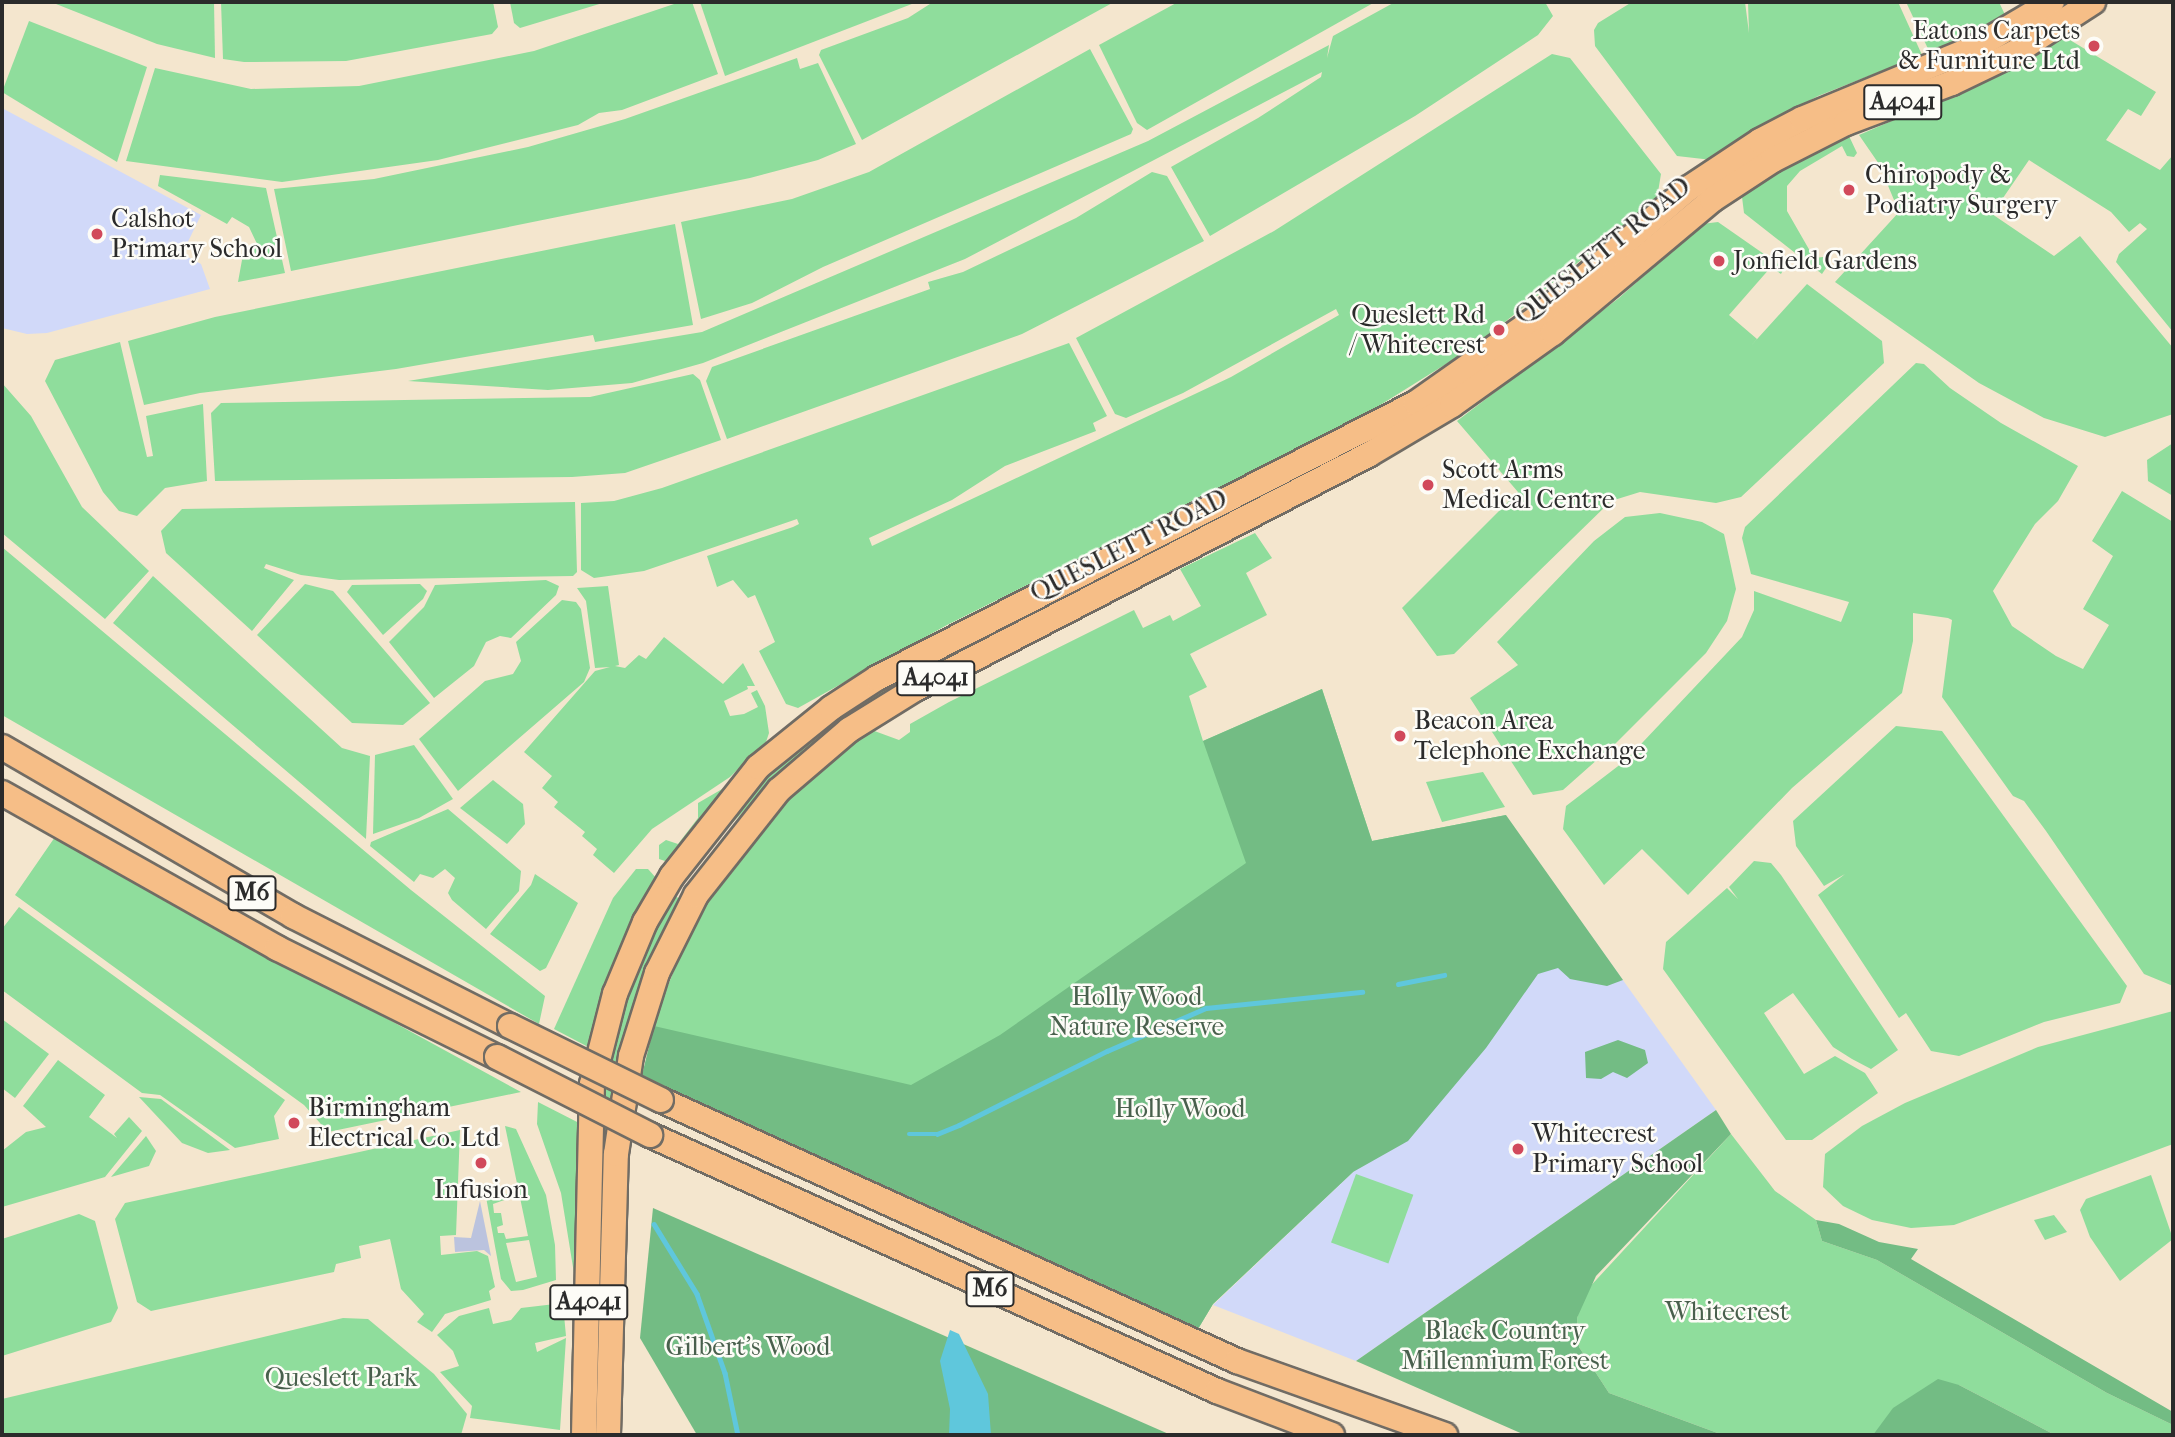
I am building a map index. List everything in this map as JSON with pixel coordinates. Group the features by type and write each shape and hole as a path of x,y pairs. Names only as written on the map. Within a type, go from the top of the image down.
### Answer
{"highway":[{"name":"QUESLETT ROAD","path":"584,1435 592,1084 615,995 645,922 671,876 758,767 831,708 926,652 1130,549 1303,475 1452,405 1553,333 1747,176 1810,140 2005,57 2053,10 2093,2"},
{"name":"QUESLETT ROAD","path":"608,1435 615,1168 621,1106 645,1007 696,895 779,790 849,730 915,688 1140,573 1303,475"},
{"path":"1130,549 1140,573"},
{"name":"M6","path":"2,747 293,916 661,1100 1237,1361 1445,1435"},
{"name":"M6","path":"2,793 277,948 650,1135 1205,1385 1332,1435"}],"shaded area":[{"name":"Calshot Primary School","path":"2,108 201,215 182,254 201,264 210,289 47,333 27,334 2,328"},
{"name":"Whitecrest Primary School","path":"1582,923 1716,1110 1356,1361 1213,1305 1353,1172"},
{"path":"480,1201 491,1256 484,1250 455,1252 454,1237 471,1238"}],"green space":[{"path":"51,2 214,2 215,58 157,44"},
{"path":"221,2 493,2 498,27 492,34 346,61 244,62 223,59"},
{"path":"510,2 606,2 520,28 514,23"},
{"path":"680,2 692,2 718,74 622,110 599,113 578,125 438,160 282,182 126,161 155,68 251,89 359,86 534,51"},
{"path":"700,2 917,2 725,76"},
{"path":"933,2 1114,2 862,140 819,55 821,50 908,18"},
{"path":"1178,2 1375,2 1147,130 1137,123 1099,45"},
{"path":"1395,2 1545,2 1553,16 1538,35 1415,116 1210,236 1171,167 1258,118 1321,77 1322,72 965,259 703,363 632,383 548,390 408,381 702,332 1148,141 1329,45 1327,58 1333,36"},
{"path":"1632,2 1745,2 1749,33 1748,2 1898,2 1922,55 1818,96 1762,126 1712,160 1677,156 1595,46 1594,30 1598,23"},
{"path":"1906,2 1999,2 2006,17 1930,53"},
{"path":"29,21 147,67 117,162 2,92"},
{"path":"2065,37 2156,92 2141,116 2128,109 2106,140 2160,170 2173,155 2173,332 2116,262 2119,254 2147,229 2140,223 2129,232 2111,212 2029,160 1992,214 2054,256 2080,236 2173,348 2173,414 2105,437 2044,418 1979,383 1835,282 1899,212 1879,164 1859,135 2017,67"},
{"path":"1090,49 1133,129 1131,134 823,267 752,303 701,319 681,222 792,199 869,172"},
{"path":"1552,54 1570,58 1661,174 1657,198 1478,344 1353,422 947,625 798,708 786,704 759,651 775,642 755,595 748,598 733,580 717,587 707,556 793,527 799,524 797,519 644,571 594,578 581,570 581,503 614,501 662,488 1069,343 1107,416 1093,423 1096,431 1005,466 952,500 869,538 872,546 1231,377 1339,315 1336,309 1183,393 1126,418 1115,414 1076,338 1274,231"},
{"path":"797,58 800,69 818,63 856,144 818,160 750,178 291,271 274,189 374,179 528,147 625,119"},
{"path":"1849,136 1857,153 1854,157 1847,156 1842,146 1800,171 1787,186 1787,211 1814,258 1823,257 1828,265 1822,274 1744,213 1742,197 1782,169"},
{"path":"1152,172 1167,176 1204,241 1022,334 727,439 706,381 712,367 930,289 928,282 963,272 1076,218"},
{"path":"160,175 266,188 285,273 238,282 244,249 258,246 249,227 232,217 227,224 158,186"},
{"path":"1718,222 1784,268 1781,274 1771,267 1729,315 1757,339 1749,348 1807,284 1882,341 1884,363 1741,497 1716,503 1640,492 1611,501 1454,654 1437,656 1402,608 1518,492 1457,421 1619,298 1702,224"},
{"path":"675,224 693,325 595,342 593,335 396,369 200,393 144,405 128,341 215,317"},
{"path":"120,342 147,457 153,456 146,416 203,404 207,481 165,488 137,516 119,511 103,492 45,381 55,360"},
{"path":"1916,363 1924,364 1950,388 2001,423 2078,466 2058,501 2035,524 1993,591 2012,626 2056,656 2083,669 2109,625 2083,609 2113,556 2092,541 2122,491 2173,522 2173,986 2144,974 2046,831 2024,801 2013,796 1942,697 1952,620 1948,618 1913,613 1913,641 1902,693 1792,788 1688,895 1642,849 1604,885 1563,829 1566,806 1626,760 1742,637 1754,610 1754,591 1841,622 1849,602 1751,574 1742,538 1745,527"},
{"path":"693,374 700,380 721,440 625,473 572,477 215,481 211,413 221,403 590,397"},
{"path":"2,383 31,416 82,507 149,571 105,619 2,533"},
{"path":"2173,443 2173,496 2148,481 2147,460"},
{"path":"575,502 577,572 573,576 339,580 301,575 266,564 264,568 294,580 252,631 166,553 161,531 182,509"},
{"path":"1660,513 1702,522 1724,534 1736,589 1727,621 1706,653 1616,743 1563,790 1533,795 1470,698 1518,665 1497,642 1594,541 1625,517"},
{"name":"Holly Wood Nature Reserve","path":"1255,533 1272,558 1246,573 1267,615 1190,654 1207,687 1189,696 1203,741 1322,689 1372,841 1506,815 1353,1172 1213,1304 1198,1329 654,1026 653,1021 704,899 781,806 848,743 869,729 899,740 910,732 910,724 949,702 1134,610 1143,628 1170,615 1173,621 1201,606 1180,569"},
{"path":"2,547 411,890 545,996 539,1024 2,715"},
{"path":"1119,563 1127,572 789,766 715,840 752,785 854,702"},
{"path":"153,576 342,748 370,756 366,839 113,623"},
{"path":"546,580 559,586 556,595 511,638 500,636 486,642 474,666 434,698 389,642 424,607 435,585"},
{"path":"305,584 333,591 430,703 403,725 352,723 257,635"},
{"path":"420,584 427,591 423,599 383,635 347,592 352,585"},
{"path":"608,586 619,665 615,666 625,668 639,655 646,659 664,637 723,684 743,663 755,686 747,686 748,689 724,701 730,716 744,714 758,707 751,693 757,690 765,706 769,733 766,742 730,777 652,829 614,873 593,855 597,849 582,836 585,832 554,807 558,802 542,788 552,776 524,752 595,671 610,667 595,668 586,601 577,588"},
{"path":"562,600 576,602 581,609 590,668 584,682 458,791 419,739 485,681 513,674 521,661 516,642"},
{"name":"Holly Wood","path":"1322,689 1372,841 1506,815 1623,980 1607,986 1570,979 1558,968 1538,974 1486,1048 1408,1141 1353,1172 1213,1304 1198,1329 641,1079 654,1026 911,1085 1000,1035 1246,863 1203,741"},
{"path":"1896,726 1942,731 2127,986 2120,1003 2044,1022 1959,1056 1931,1051 1906,1013 1899,1018 1818,895 1845,874 1824,886 1796,846 1793,821"},
{"path":"414,745 453,799 419,818 373,834 375,755"},
{"path":"1483,772 1505,807 1442,822 1426,782"},
{"path":"493,780 523,804 525,824 507,844 460,808"},
{"path":"736,781 668,862 659,859 659,845 666,840 678,844 698,818 698,803"},
{"path":"448,809 521,871 519,891 486,929 452,900 448,893 455,878 445,869 433,878 420,874 414,882 370,846 371,842"},
{"path":"55,837 521,1092 328,1132 304,1105 15,895"},
{"path":"1754,861 1771,863 1781,875 1898,1050 1871,1069 1852,1059 1833,1047 1793,993 1764,1013 1804,1074 1835,1056 1865,1073 1878,1093 1812,1140 1786,1140 1663,969 1666,942 1727,888 1738,899 1729,887"},
{"path":"636,869 648,869 657,879 594,1050 554,1029 613,898"},
{"path":"535,874 578,903 546,968 540,971 490,934 531,885"},
{"path":"674,896 681,899 638,1012 605,1369 595,1368 595,1154 609,1046 642,948"},
{"path":"19,907 285,1100 274,1116 279,1139 235,1148 160,1095 142,1093 2,990 2,929"},
{"path":"2173,1011 2173,1144 1954,1225 1911,1228 1872,1220 1843,1206 1823,1187 1825,1154 1862,1126 1905,1103 2038,1047"},
{"path":"2,1019 49,1054 15,1098 2,1088"},
{"path":"1618,1040 1645,1050 1648,1063 1627,1078 1613,1072 1601,1079 1586,1078 1585,1052"},
{"path":"58,1060 105,1095 89,1117 117,1138 114,1134 129,1117 142,1131 105,1177 2,1207 2,1151 26,1132 46,1127 23,1106"},
{"path":"139,1097 161,1099 230,1150 208,1153 182,1143"},
{"path":"538,1102 583,1125 577,1292 561,1193 537,1124"},
{"name":"Black Country Millennium Forest","path":"1716,1110 1731,1134 1596,1276 1577,1318 1579,1347 1609,1393 1723,1435 1525,1435 1356,1361"},
{"path":"505,1126 516,1129 546,1195 555,1245 556,1280 511,1291 501,1279 486,1197 513,1193 513,1197 493,1204 494,1213 501,1213 503,1225 497,1227 498,1233 504,1233 506,1239 528,1236","holes":["529,1240 537,1277 516,1282 506,1243"]},
{"path":"460,1130 456,1235 440,1236 441,1255 477,1251 488,1256 495,1287 489,1291 491,1300 445,1314 432,1332 417,1322 424,1314 401,1289 390,1239 359,1246 361,1258 336,1264 334,1272 151,1311 137,1302 115,1219 125,1203"},
{"name":"Whitecrest","path":"1731,1134 1775,1191 1816,1220 1822,1241 1877,1260 2107,1393 2173,1425 2173,1435 2055,1435 1959,1385 1873,1435 1723,1435 1609,1393 1579,1347 1577,1318 1585,1292"},
{"path":"146,1136 156,1151 149,1166 111,1177"},
{"path":"1356,1174 1413,1195 1388,1263 1331,1243"},
{"path":"2151,1175 2173,1239 2120,1281 2090,1237 2080,1210 2086,1199"},
{"name":"Gilbert's Wood","path":"653,1208 1171,1435 697,1435 640,1338"},
{"path":"79,1214 95,1221 118,1308 111,1322 2,1356 2,1239"},
{"path":"2054,1215 2067,1232 2045,1240 2034,1220"},
{"path":"1816,1220 1839,1224 1879,1242 1918,1249 1911,1259 2173,1412 2173,1425 2107,1393 1877,1260 1822,1241"},
{"path":"555,1304 564,1315 566,1336 535,1343 537,1352 566,1338 560,1430 470,1418 472,1406 440,1372 459,1366 453,1351 437,1335 459,1316 489,1308 493,1324 511,1320 521,1308"},
{"name":"Queslett Park","path":"343,1318 368,1319 434,1374 467,1414 461,1435 2,1435 2,1399"},
{"path":"1938,1379 1959,1385 2055,1435 1873,1435 1893,1408"}],"water":[{"path":"950,1330 959,1334 988,1394 991,1435 949,1435 950,1409 940,1361"}],"waterway":[{"path":"1398,984 1444,975"},
{"path":"909,1134 937,1134 959,1125 1107,1051 1206,1008 1362,992"},
{"path":"654,1224 697,1294 725,1373 738,1435"}],"place":[{"name":"Eatons Carpets & Furniture Ltd","path":"2094,46"},
{"name":"Chiropody & Podiatry Surgery","path":"1849,190"},
{"name":"Calshot Primary School","path":"97,234"},
{"name":"Jonfield Gardens","path":"1719,261"},
{"name":"Queslett Rd / Whitecrest","path":"1499,330"},
{"name":"Scott Arms Medical Centre","path":"1428,485"},
{"name":"Beacon Area Telephone Exchange","path":"1400,736"},
{"name":"Birmingham Electrical Co. Ltd","path":"294,1123"},
{"name":"Whitecrest Primary School","path":"1518,1149"},
{"name":"Infusion","path":"481,1163"}]}
